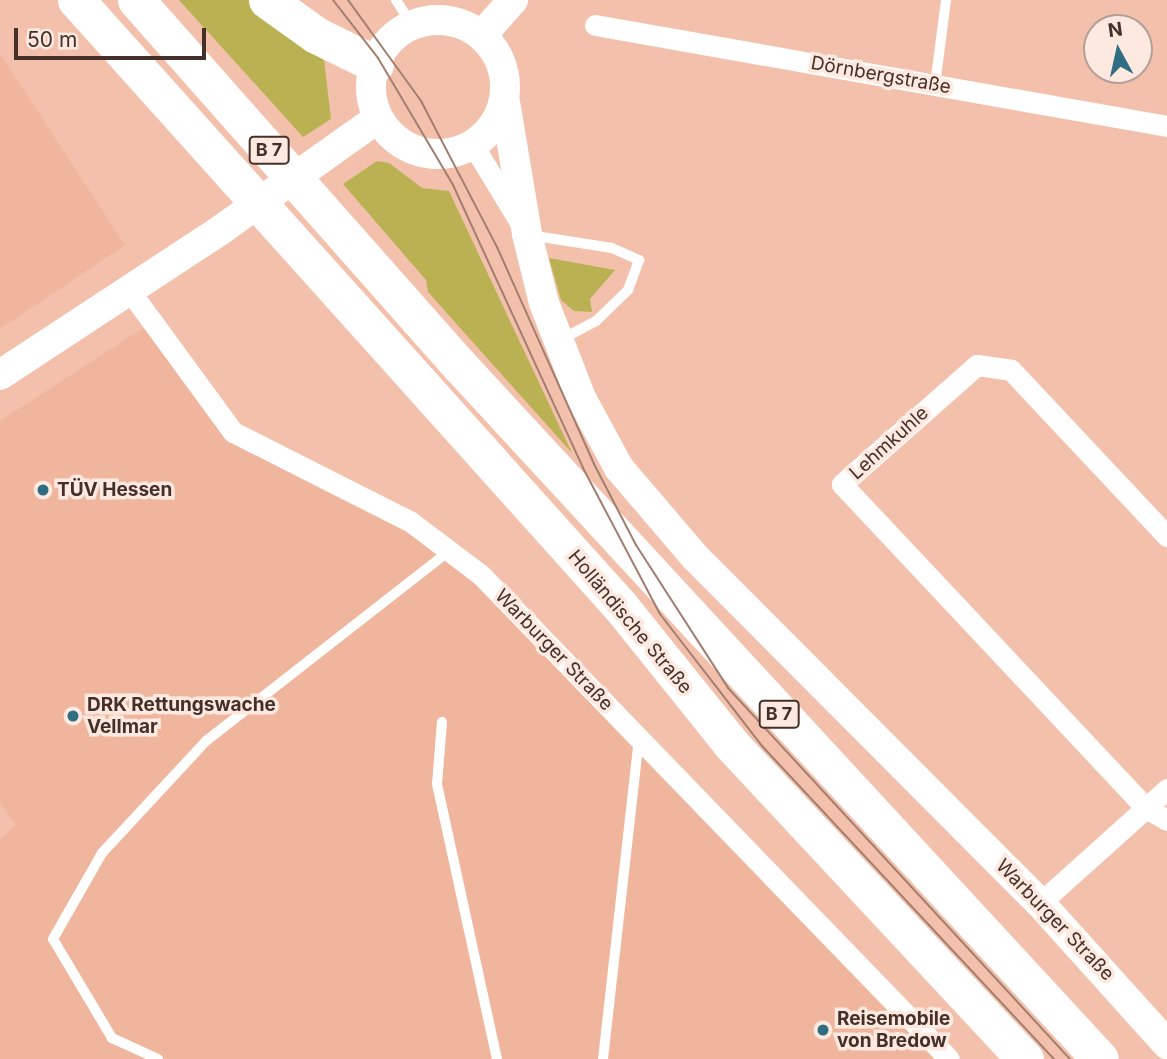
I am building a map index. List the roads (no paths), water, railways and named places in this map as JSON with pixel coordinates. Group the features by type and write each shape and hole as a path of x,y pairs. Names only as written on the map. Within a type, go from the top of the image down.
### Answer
{"highway":[{"path":"57,0 108,38"},
{"name":"B 7","path":"76,0 108,38"},
{"name":"B 7","path":"136,0 460,366 1100,1059"},
{"path":"267,0 316,35 375,64"},
{"name":"Holländische Straße","path":"108,38 621,607 731,744 1025,1059"}],"street":[{"path":"482,36 513,0"},
{"path":"448,21 482,36 503,66 505,102 488,134 473,145 442,154 419,152 402,145 378,118 371,91 375,64 393,38 412,25 448,21"},
{"name":"Dörnbergstraße","path":"595,25 1167,126"},
{"name":"Warburger Straße","path":"505,102 527,234 559,341 581,398 619,468 695,557 1041,903 1167,1044"},
{"path":"0,375 222,229 378,118"},
{"name":"Warburger Straße","path":"473,145 527,234"},
{"name":"Warburger Straße","path":"129,290 233,432 411,522 481,575 948,1059"},
{"name":"Lehmkuhle","path":"1146,808 842,484 977,365 1010,370 1167,536"},
{"path":"1041,903 1167,789"},
{"path":"1146,808 1167,820"}],"lane":[{"path":"396,0 412,25"},
{"path":"935,85 946,0"},
{"path":"527,234 612,248 639,260 628,290 596,320 559,341"},
{"path":"158,1059 112,1038 53,939 65,917 102,853 206,741 449,551"},
{"path":"442,722 437,784 498,1059"},
{"path":"603,1059 639,740"}],"tram line":[{"path":"333,0 378,58 453,185 583,468 660,614 762,746 1054,1059"},
{"path":"348,0 421,101 497,247 594,464 636,545 728,688 1070,1059"}],"place":[{"name":"TÜV Hessen","path":"43,490"},
{"name":"DRK Rettungswache Vellmar","path":"73,716"},
{"name":"Reisemobile von Bredow","path":"823,1030"}]}
